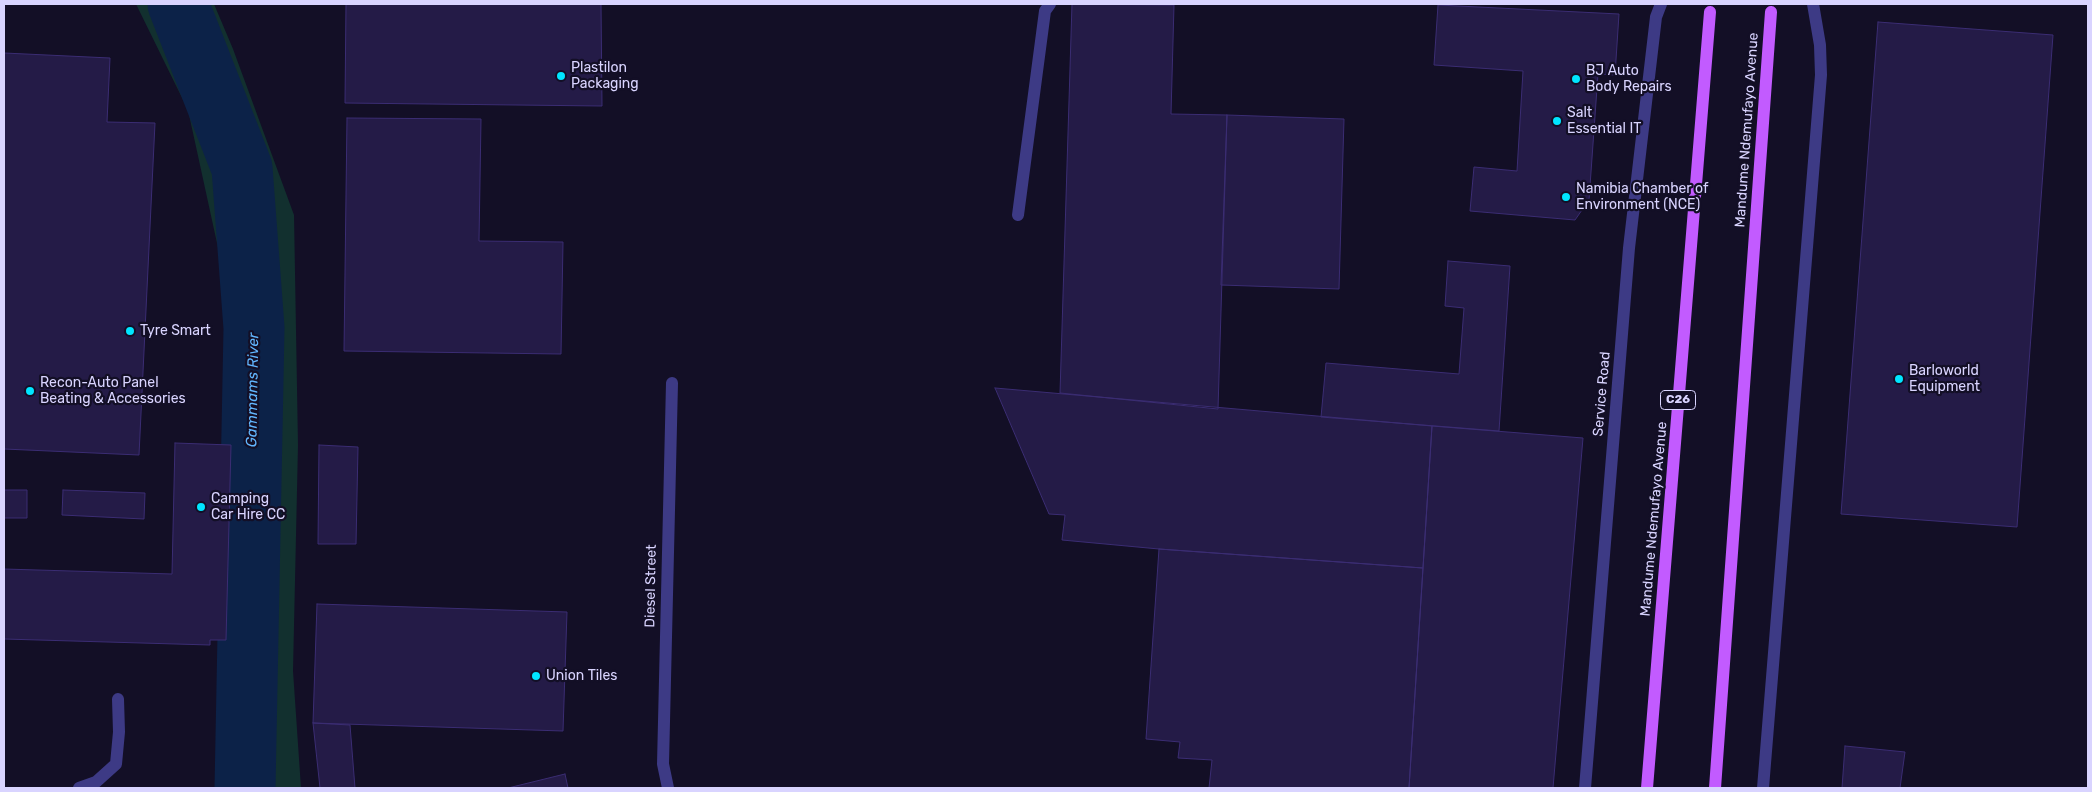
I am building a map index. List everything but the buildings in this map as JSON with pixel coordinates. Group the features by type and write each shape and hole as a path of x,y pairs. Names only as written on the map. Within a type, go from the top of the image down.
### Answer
{"main road":[{"name":"Mandume Ndemufayo Avenue","path":"1647,788 1710,12"},
{"name":"Mandume Ndemufayo Avenue","path":"1715,788 1771,12"}],"street":[{"path":"1018,215 1045,11 1050,4"},
{"name":"Service Road","path":"1585,788 1629,248 1656,17 1661,4"},
{"path":"1763,788 1821,75 1820,45 1813,4"},
{"name":"Diesel Street","path":"668,788 663,764 672,383"},
{"path":"79,788 96,782 116,764 119,732 118,699"}],"green space":[{"path":"136,4 214,4 233,49 294,215 298,445 293,671 301,788 223,788 219,768 233,417 227,289 188,110"}],"waterway":[{"name":"Gammams River","path":"178,4 242,168 254,328 245,788"}],"place":[{"name":"Plastilon Packaging","path":"561,76"},
{"name":"BJ Auto Body Repairs","path":"1576,79"},
{"name":"Salt Essential IT","path":"1557,121"},
{"name":"Namibia Chamber of Environment (NCE)","path":"1566,197"},
{"name":"Tyre Smart","path":"130,331"},
{"name":"Barloworld Equipment","path":"1899,379"},
{"name":"Recon-Auto Panel Beating & Accessories","path":"30,391"},
{"name":"Camping Car Hire CC","path":"201,507"},
{"name":"Union Tiles","path":"536,676"}]}
